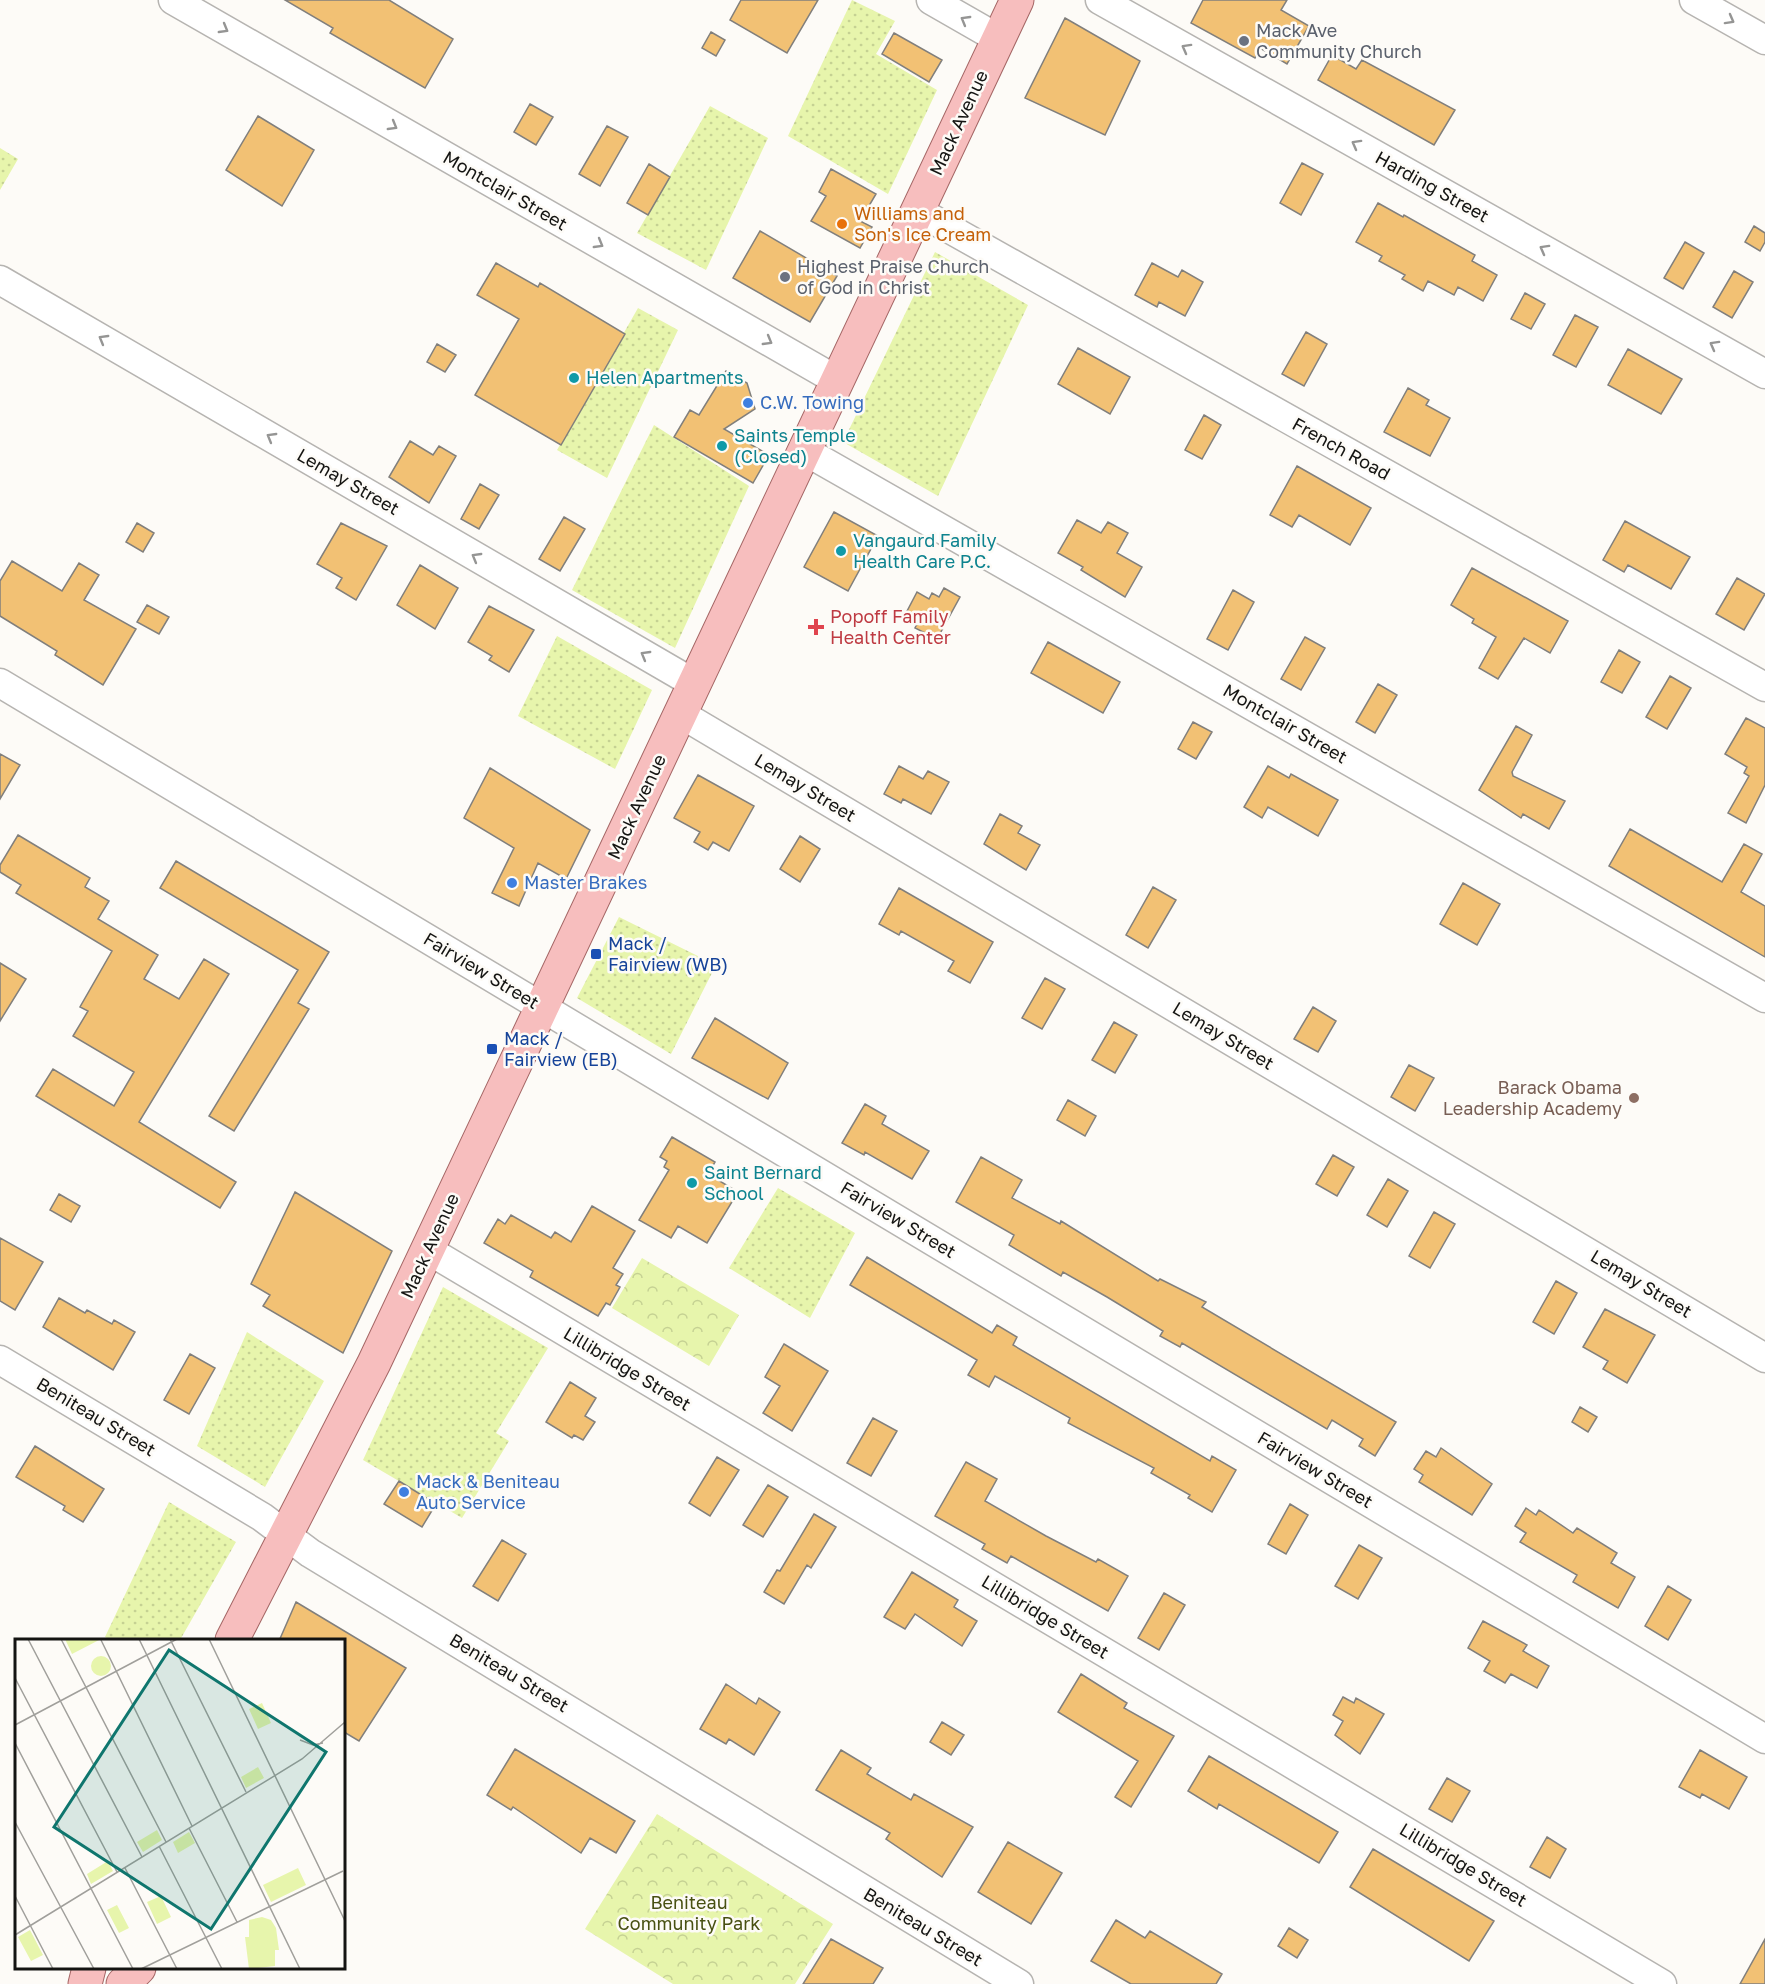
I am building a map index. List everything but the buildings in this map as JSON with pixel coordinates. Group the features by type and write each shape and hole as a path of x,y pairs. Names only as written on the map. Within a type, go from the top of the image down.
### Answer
{"main road":[{"name":"Mack Avenue","path":"233,1639 374,1363 1017,0"},
{"path":"85,1984 89,1969"},
{"path":"123,1984 138,1969"}],"street":[{"name":"Montclair Street","path":"173,0 838,381"},
{"path":"931,0 999,39"},
{"name":"Harding Street","path":"1100,0 1765,374"},
{"path":"1694,0 1765,39"},
{"name":"French Road","path":"918,211 1765,687"},
{"name":"Lemay Street","path":"0,280 695,684"},
{"name":"Montclair Street","path":"804,451 1765,998"},
{"name":"Fairview Street","path":"0,683 1765,1739"},
{"name":"Lemay Street","path":"681,714 1765,1358"},
{"name":"Lillibridge Street","path":"428,1250 1662,1984"},
{"name":"Beniteau Street","path":"0,1360 262,1517 310,1553 1019,1984"}],"green space":[{"path":"852,0 895,21 876,54 937,90 888,194 788,136"},
{"path":"710,106 768,138 706,270 637,233"},
{"path":"0,148 18,159 0,190"},
{"path":"935,252 1028,305 938,496 843,442"},
{"path":"638,308 678,330 607,478 557,450"},
{"path":"654,425 749,486 675,648 572,590"},
{"path":"557,636 652,690 615,769 518,716"},
{"path":"619,917 716,965 671,1054 577,998"},
{"path":"778,1188 855,1233 810,1318 729,1268"},
{"path":"642,1258 739,1315 709,1366 612,1308"},
{"path":"443,1287 548,1348 496,1433 509,1441 462,1518 363,1460"},
{"path":"247,1332 324,1381 265,1487 197,1446"},
{"path":"169,1502 236,1542 181,1639 109,1639 105,1637"},
{"name":"Beniteau Community Park","path":"657,1814 833,1924 795,1984 673,1984 585,1929"}],"place":[{"name":"Mack Ave Community Church","path":"1244,41"},
{"name":"Williams and Son's Ice Cream","path":"842,224"},
{"name":"Highest Praise Church of God in Christ","path":"785,277"},
{"name":"Helen Apartments","path":"574,378"},
{"name":"C.W. Towing","path":"748,403"},
{"name":"Saints Temple (Closed)","path":"722,446"},
{"name":"Vangaurd Family Health Care P.C.","path":"841,551"},
{"name":"Popoff Family Health Center","path":"816,627"},
{"name":"Master Brakes","path":"512,883"},
{"name":"Mack / Fairview (WB)","path":"596,954"},
{"name":"Mack / Fairview (EB)","path":"492,1049"},
{"name":"Barack Obama Leadership Academy","path":"1634,1098"},
{"name":"Saint Bernard School","path":"692,1183"},
{"name":"Mack & Beniteau Auto Service","path":"404,1492"}]}
